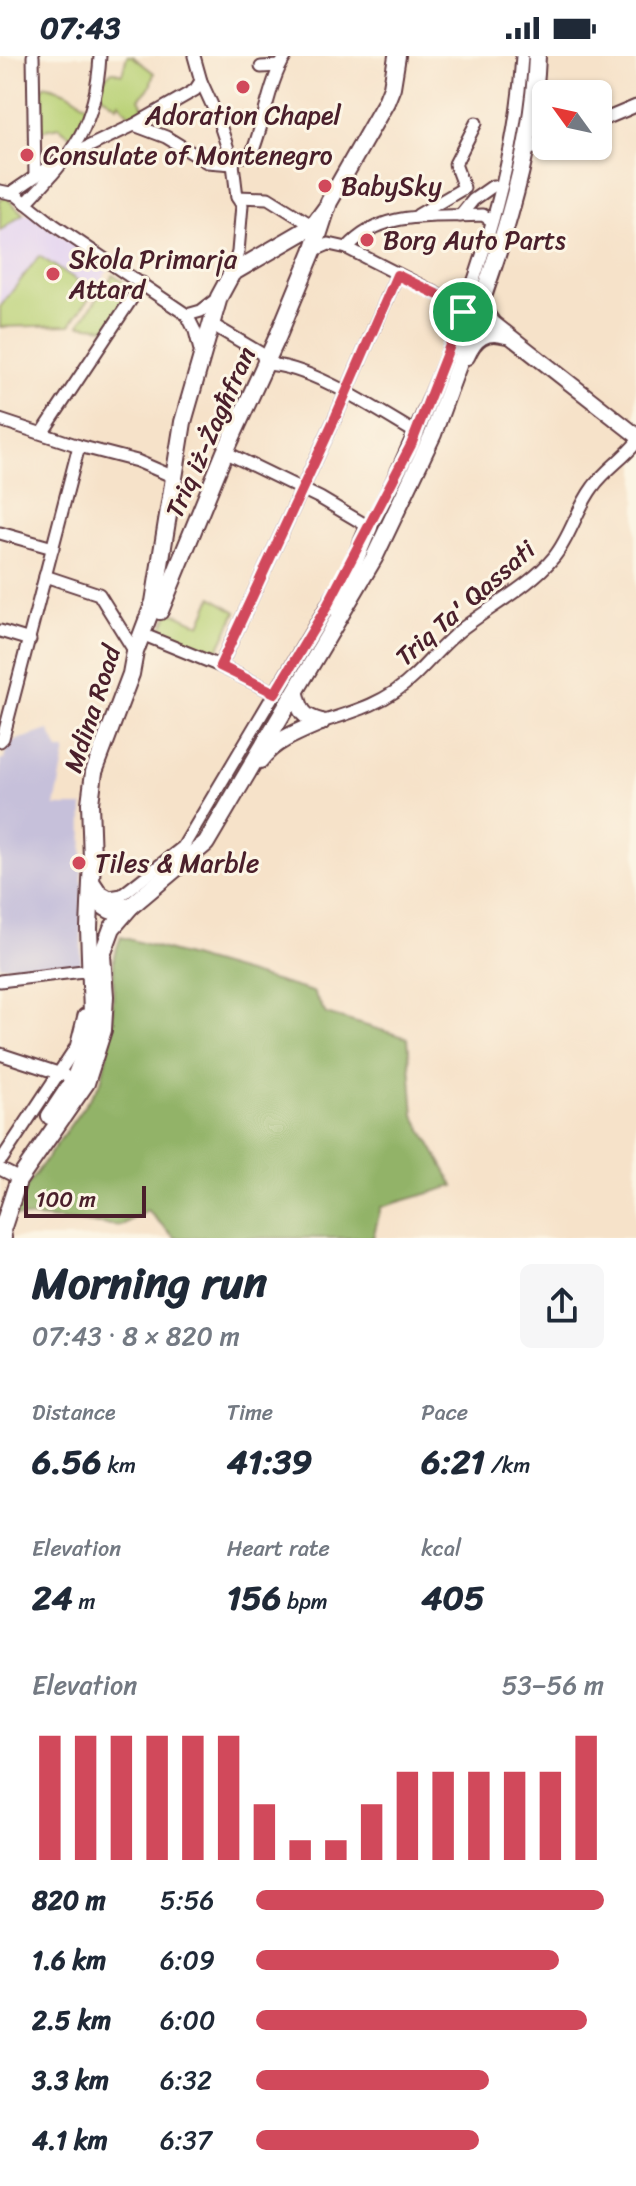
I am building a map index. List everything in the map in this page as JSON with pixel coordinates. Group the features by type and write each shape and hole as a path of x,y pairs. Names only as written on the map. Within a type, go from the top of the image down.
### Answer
{"highway":[{"path":"238,269 313,226 386,102 397,56"},
{"path":"269,732 296,694 374,558 479,303 506,226 525,151 536,88 537,56"},
{"name":"Triq iż-Żagħfran","path":"131,674 313,251 328,205"},
{"name":"Mdina Road","path":"0,1195 5,1168 74,1080 87,1047 92,1014 88,970 92,859 90,803 94,772 154,602 183,422 219,297 238,269"},
{"path":"228,808 334,610 369,527"},
{"path":"296,694 302,714 321,722"},
{"path":"3,1238 2,1230 18,1181 86,1083 103,1030 105,996 102,955 112,928 131,906 192,858 206,843 266,752 321,722"},
{"path":"92,859 96,898 101,905 110,910 131,906"}],"main road":[{"path":"479,303 485,315 514,340 636,437"},
{"path":"424,433 445,414 472,344 489,333 514,340"}],"street":[{"path":"33,56 35,176"},
{"path":"26,203 68,158 91,115 100,56"},
{"path":"194,56 233,164 237,197 242,205 238,269"},
{"path":"94,883 110,897 122,895 183,847 424,433 508,163 522,56"},
{"path":"233,164 236,157 251,155 283,61"},
{"path":"261,67 283,61"},
{"path":"4,190 134,125 195,90 201,81"},
{"path":"612,116 636,106"},
{"path":"473,200 464,188 455,164 476,123"},
{"path":"134,125 166,137 207,162 233,164"},
{"path":"525,151 532,148"},
{"path":"460,216 473,200 493,186"},
{"path":"418,216 464,188"},
{"path":"4,190 187,315 195,331 202,359"},
{"path":"237,197 268,198 313,226"},
{"path":"347,248 366,230 390,221 418,216 483,215 492,221"},
{"path":"313,251 329,244 347,248 461,306 463,312"},
{"path":"220,666 397,275"},
{"path":"43,432 142,283"},
{"path":"187,315 201,311 219,297"},
{"path":"213,325 262,354 265,364 289,367 424,433"},
{"path":"0,421 137,461 174,477"},
{"name":"Triq Ta' Qassati","path":"321,722 367,708 401,687 463,628 538,572 561,546 594,484 624,458 636,437"},
{"path":"0,741 30,640 79,446"},
{"path":"225,452 369,527"},
{"path":"0,533 53,548"},
{"path":"45,576 99,594 135,652"},
{"path":"0,631 30,640"},
{"path":"149,637 275,693"},
{"path":"0,981 88,970 84,1021 76,1047 57,1072 5,1168"},
{"path":"0,1054 74,1080"}],"shaded area":[{"name":"Skola Primarja Attard","path":"23,214 29,214 109,269 70,325 0,327 0,231"},
{"path":"49,730 58,750 66,750 55,806 83,806 81,965 0,966 0,760 4,760 7,743"}],"green space":[{"path":"127,56 132,56 154,73 150,87 139,99 144,109 130,116 119,102 117,106 101,95 103,79 112,71 122,74"},
{"path":"45,85 67,92 90,107 72,137 59,127 39,131 40,93"},
{"path":"6,197 23,214 0,231 0,199"},
{"path":"39,256 94,291 70,325 0,327 0,307"},
{"path":"113,275 133,288 106,328 79,325"},
{"path":"212,597 236,612 216,654 210,657 164,636 161,630 170,611 200,625"},
{"path":"121,937 313,992 326,1014 408,1038 414,1115 454,1186 381,1207 373,1238 175,1238 147,1210 121,1226 14,1216 25,1189 101,1082 112,1031 114,956"}],"place":[{"name":"Adoration Chapel","path":"243,87"},
{"name":"Consulate of Montenegro","path":"27,155"},
{"name":"BabySky","path":"325,186"},
{"name":"Borg Auto Parts","path":"367,240"},
{"name":"Skola Primarja Attard","path":"53,274"},
{"name":"Tiles & Marble","path":"79,863"}],"route":[{"path":"397,275 461,306 463,312 411,445 326,608 275,693 220,666 336,416 397,275"}]}
